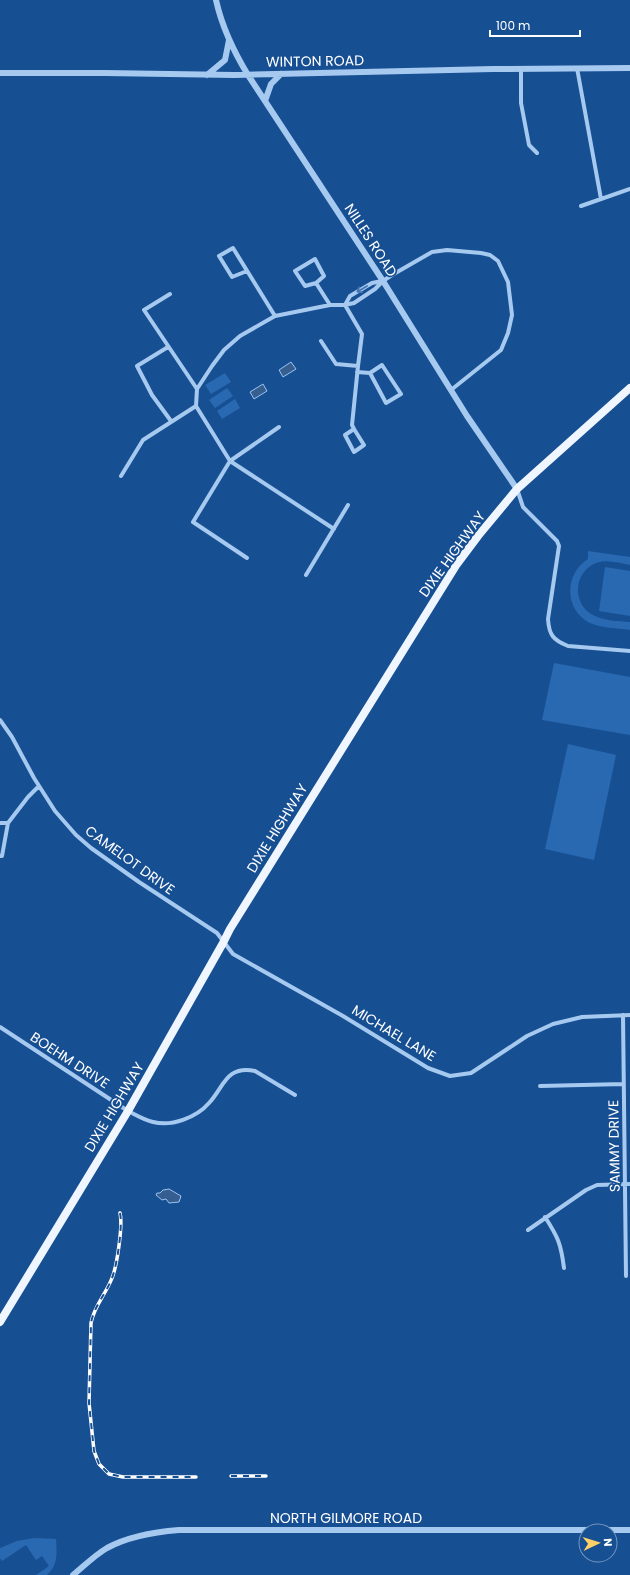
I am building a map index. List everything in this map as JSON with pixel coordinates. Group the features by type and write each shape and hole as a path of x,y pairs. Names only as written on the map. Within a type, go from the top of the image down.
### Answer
{"main road":[{"name":"DIXIE HIGHWAY","path":"0,1322 128,1111 239,914 446,582 476,538 517,488 630,388"}],"street":[{"name":"NILLES ROAD","path":"216,0 218,10 235,54 383,281 451,390 517,488"},
{"path":"207,75 225,60 229,39"},
{"path":"577,68 601,199"},
{"name":"WINTON ROAD","path":"0,73 248,75 630,68"},
{"path":"521,69 521,103 529,144 537,153"},
{"path":"265,101 272,84 282,74"},
{"path":"581,206 630,189"},
{"path":"247,271 232,277 219,256 233,248 276,316"},
{"path":"334,529 230,461 196,406 197,390 224,350 240,336 276,316 330,305 354,303 375,289 383,281 432,252 447,250 490,255 498,260 508,282 512,315 508,333 501,350 451,390"},
{"path":"315,259 324,276 316,283 305,286 295,272 315,259"},
{"path":"345,304 350,296 372,283 383,281"},
{"path":"316,283 330,305"},
{"path":"170,294 144,310 197,390"},
{"path":"345,304 362,334 352,425 364,446 354,452 344,435 354,429"},
{"path":"321,341 336,364 358,366"},
{"path":"168,347 137,366 152,395 171,421"},
{"path":"357,372 370,373 382,365 401,394 386,403 370,373"},
{"path":"121,476 143,440 196,406"},
{"path":"247,558 193,522 230,461 279,427"},
{"path":"517,488 523,507 557,541 559,546 548,619 548,628 552,637 559,643 568,646 630,651"},
{"path":"306,575 348,506"},
{"name":"CAMELOT DRIVE","path":"0,720 12,737 39,786 55,811 80,839 139,882 217,933 224,943"},
{"path":"0,856 2,856 8,823 28,797 39,786"},
{"path":"0,824 8,823"},
{"name":"MICHAEL LANE","path":"224,943 233,954 343,1016 428,1068 450,1076 471,1073 527,1036 553,1024 582,1017 630,1015"},
{"name":"SAMMY DRIVE","path":"623,1015 628,1184 626,1276"},
{"name":"BOEHM DRIVE","path":"0,1027 128,1111 154,1123 182,1121 205,1108 211,1102 227,1078 238,1072 248,1070 255,1071 295,1095"},
{"path":"540,1086 624,1084"},
{"path":"528,1230 597,1185 628,1184"},
{"path":"546,1217 562,1247 564,1268"},
{"name":"NORTH GILMORE ROAD","path":"73,1575 107,1548 149,1533 179,1530 630,1530"}],"shaded area":[{"path":"291,362 296,369 283,377 279,370"},
{"path":"225,373 231,382 211,394 205,385"},
{"path":"263,384 267,391 254,399 250,392"},
{"path":"227,388 233,396 215,408 209,400"},
{"path":"235,399 240,408 222,419 217,411"},
{"path":"588,551 630,557 630,565 604,561 588,567 579,581 578,589 581,604 586,610 593,615 602,618 630,622 630,630 595,625 581,617 575,610 570,592 571,582 580,566 588,559"},
{"path":"605,567 630,571 630,616 599,611"},
{"path":"554,663 630,677 630,735 542,720"},
{"path":"568,744 616,755 594,860 545,849"},
{"path":"169,1189 181,1196 179,1202 169,1203 166,1199 162,1200 156,1195 163,1190"},
{"path":"34,1538 56,1539 55,1563 47,1575 36,1575 49,1566 42,1556 36,1560 26,1545 2,1561 0,1558 0,1548 17,1541"}],"railway":[{"path":"120,1213 120,1236 114,1272 95,1311 91,1323 89,1403 94,1451 99,1464 109,1474 123,1477 196,1477"},
{"path":"231,1476 266,1476"}]}
